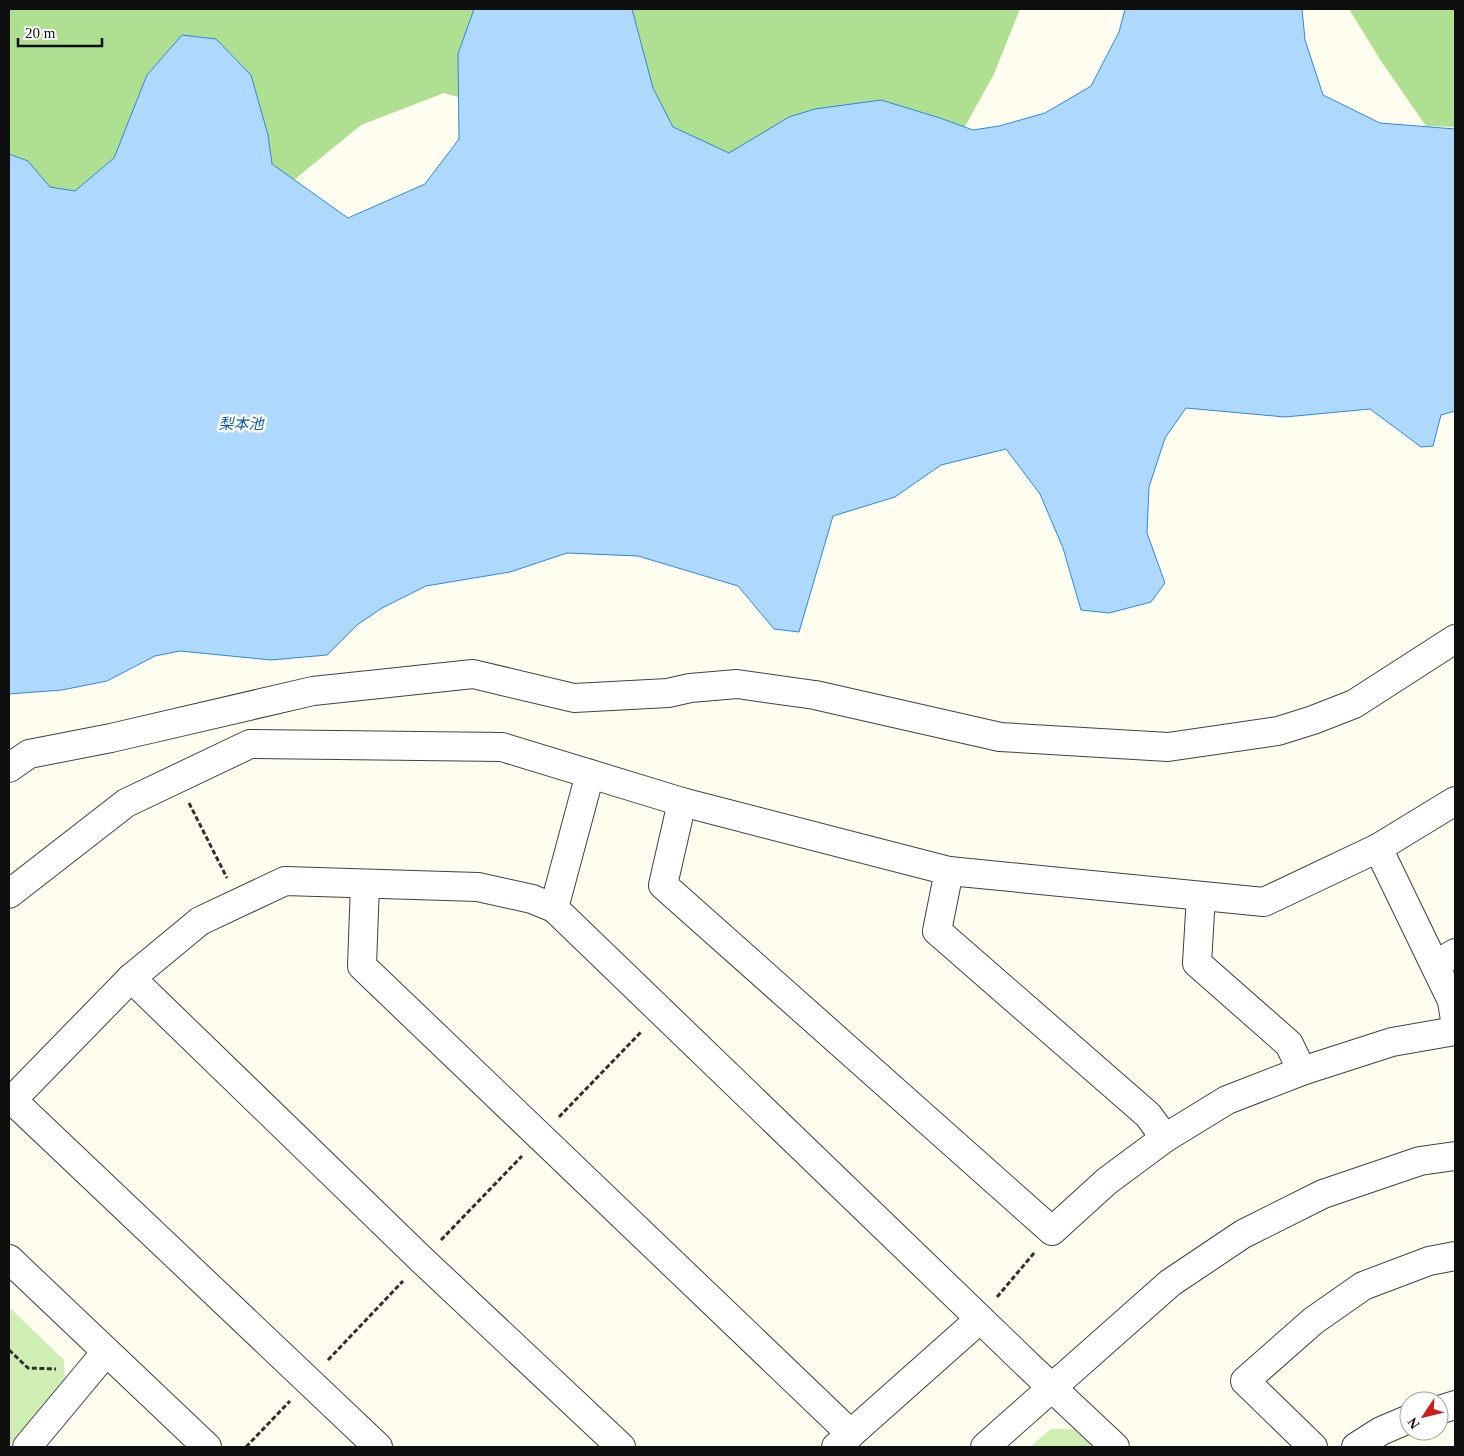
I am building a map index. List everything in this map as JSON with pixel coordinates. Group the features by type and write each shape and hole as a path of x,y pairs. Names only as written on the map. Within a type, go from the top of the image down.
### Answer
{"street":[{"path":"9,768 29,754 121,736 313,691 473,674 574,698 668,693 690,688 737,684 815,695 1000,737 1168,747 1278,731 1313,720 1354,704 1455,639"},
{"path":"9,894 126,803 250,744 502,747 682,802 949,871 1264,902 1378,848 1455,800"},
{"path":"554,908 590,774"},
{"path":"682,802 662,885 1052,1231 1107,1181 1165,1138 1227,1100 1302,1071 1392,1042 1455,1030"},
{"path":"1378,848 1445,959 1455,1020"},
{"path":"949,871 937,932 1148,1115 1165,1138"},
{"path":"378,1447 10,1099 131,978 200,921 285,882 478,887 532,899 554,908 1052,1389 1115,1447"},
{"path":"365,884 362,966 540,1137 843,1440 980,1319"},
{"path":"1201,896 1198,963 1289,1044 1302,1071"},
{"path":"131,978 422,1260 621,1447"},
{"path":"986,1447 1170,1283 1243,1234 1323,1194 1420,1161 1455,1156"},
{"path":"1313,1447 1245,1381 1312,1321 1363,1286 1429,1261 1455,1256"},
{"path":"9,1259 207,1447"},
{"path":"30,1446 106,1352"},
{"path":"1356,1447 1381,1431 1399,1423"}],"path":[{"path":"177,779 240,903"},
{"path":"246,1447 660,1011"},
{"path":"997,1298 1052,1231"},
{"path":"9,1350 28,1368 58,1369"}],"green space":[{"path":"9,9 1020,9 994,74 963,130 870,186 499,109 444,93 361,125 288,185 9,260"},
{"path":"1349,9 1455,9 1455,127 1426,126 1381,61"},
{"path":"9,1307 64,1360 65,1382 9,1446"},
{"path":"1051,1429 1074,1429 1093,1447 1030,1447"}],"water":[{"name":"梨本池","path":"474,9 632,9 653,88 673,127 729,153 789,117 815,109 881,100 973,130 999,126 1045,113 1091,86 1119,32 1125,9 1302,9 1305,40 1323,95 1380,123 1455,129 1455,411 1441,415 1433,446 1421,447 1370,409 1285,417 1186,408 1165,438 1149,487 1147,533 1165,583 1151,602 1109,613 1081,610 1063,548 1040,494 1006,449 941,465 895,497 833,516 799,632 774,629 738,586 638,556 567,553 510,572 426,586 382,608 357,625 327,655 271,660 180,651 155,656 107,681 62,690 9,694 9,154 28,161 50,187 75,191 114,158 147,75 182,35 216,39 251,75 268,135 272,164 348,218 425,184 459,139 458,54"}]}
